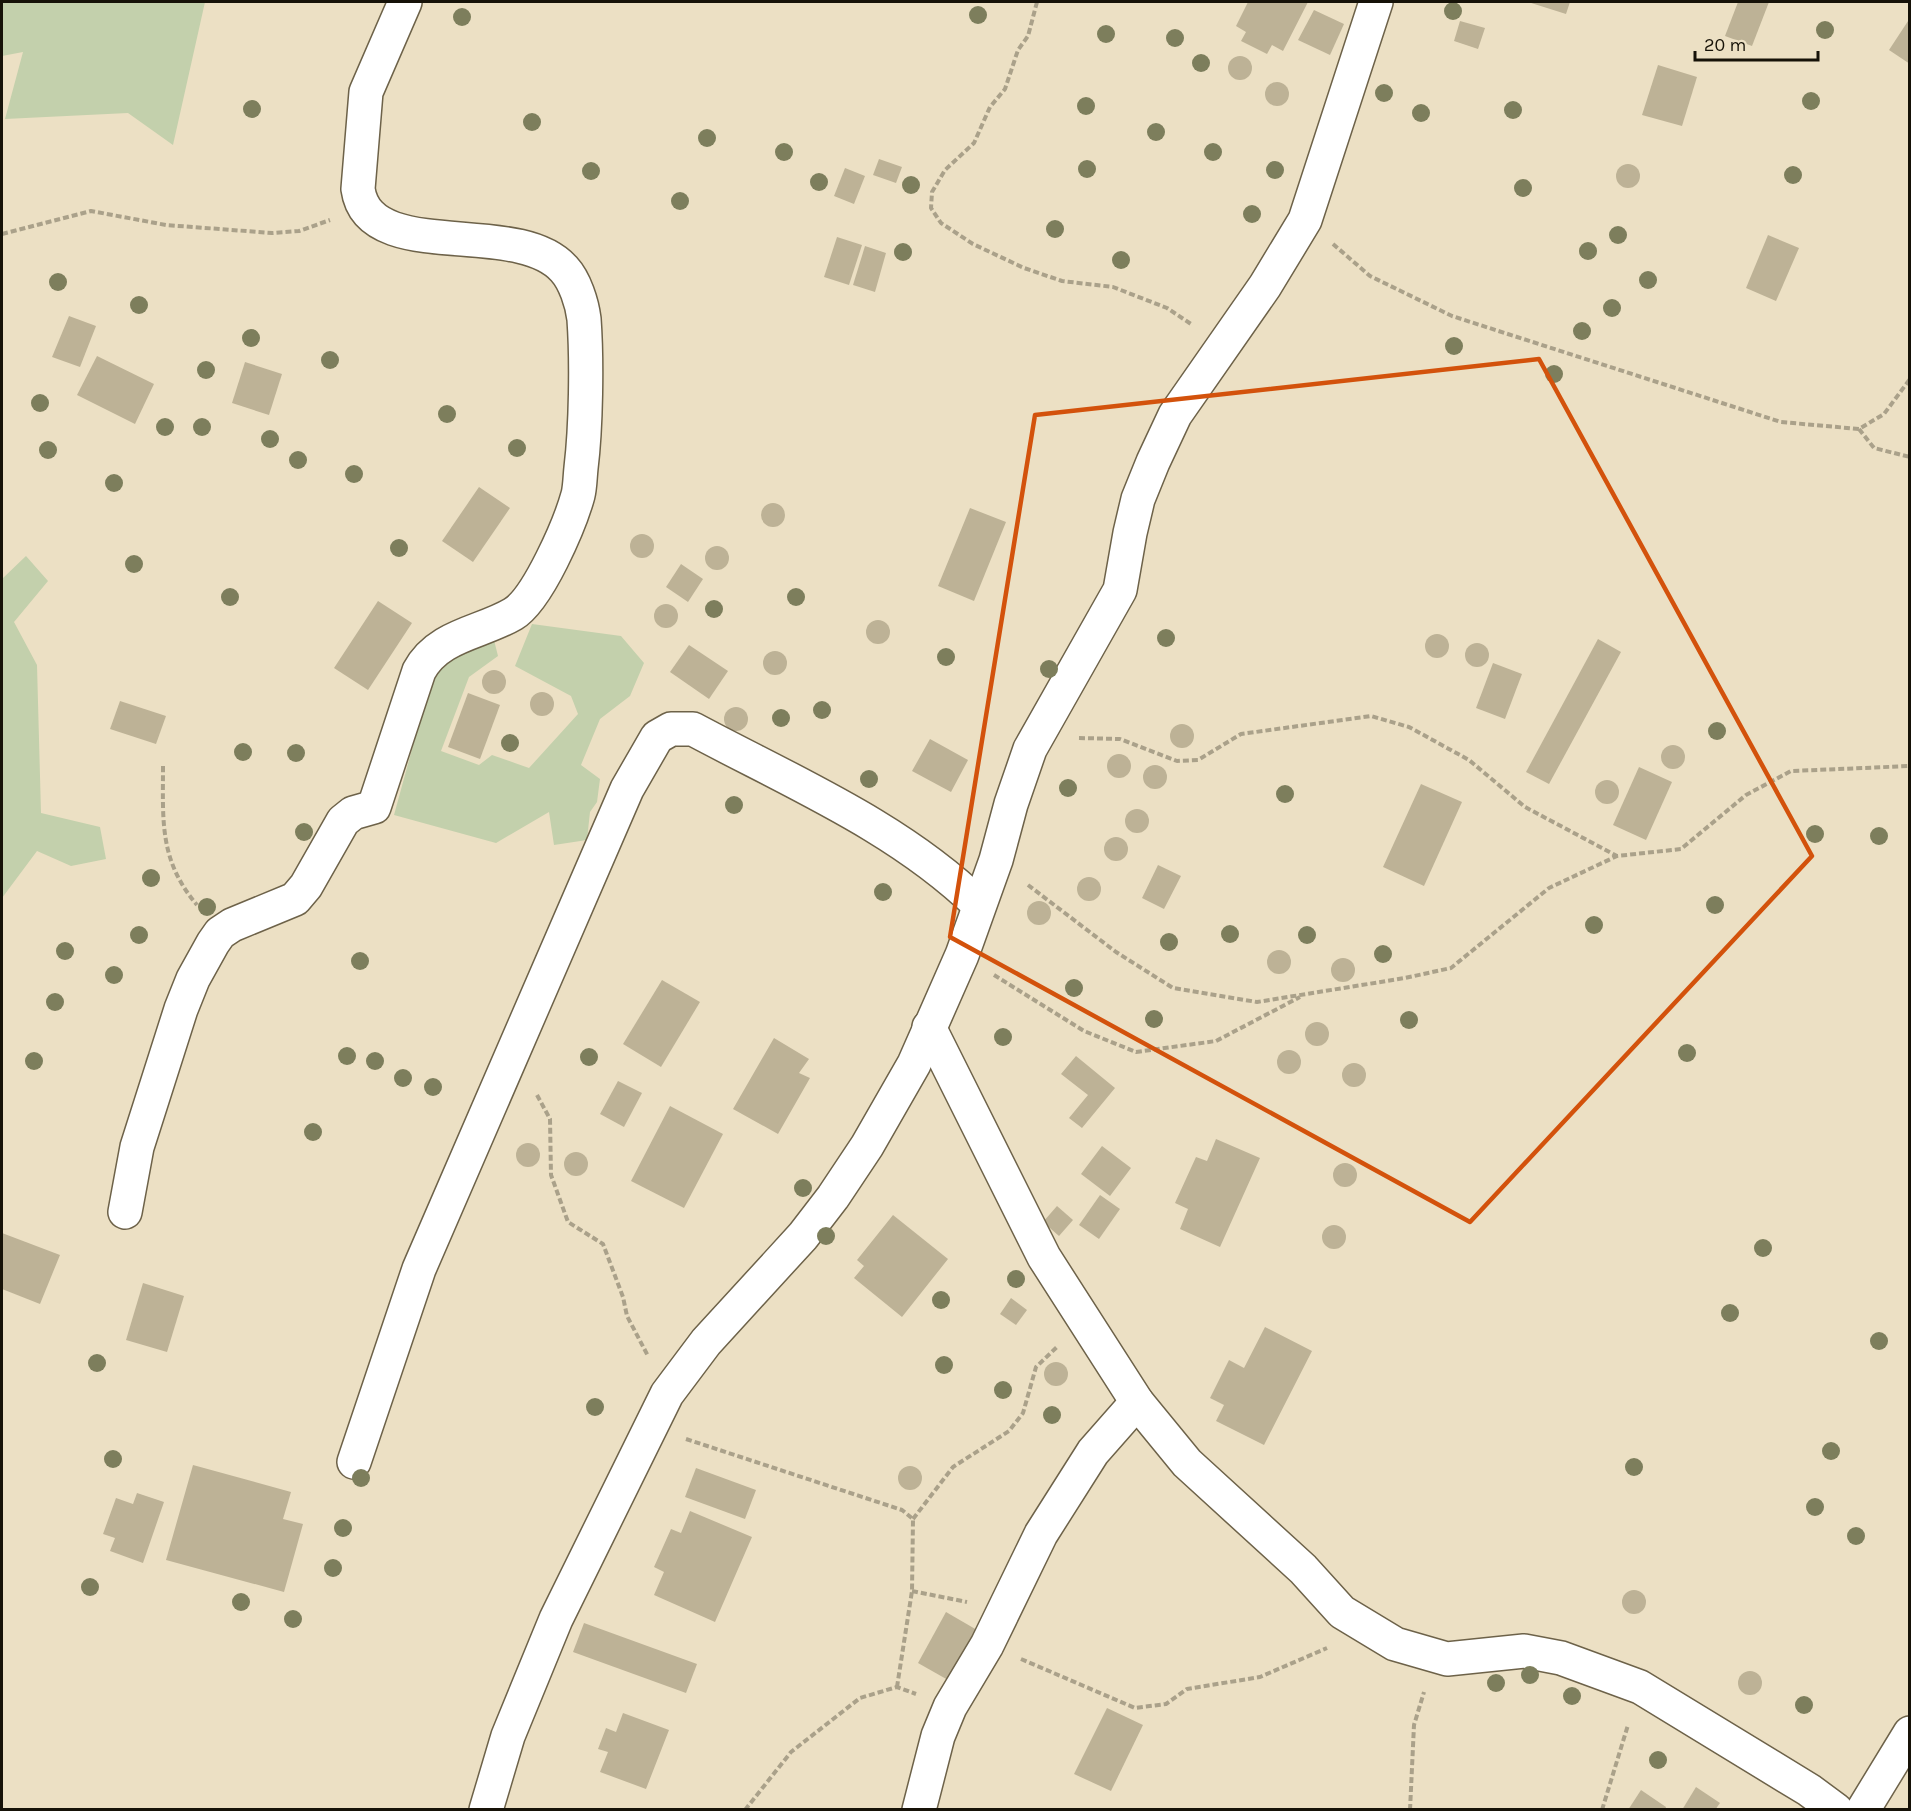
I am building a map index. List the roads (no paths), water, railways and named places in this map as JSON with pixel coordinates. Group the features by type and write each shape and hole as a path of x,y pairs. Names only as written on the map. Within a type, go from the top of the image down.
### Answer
{"street":[{"path":"125,1212 137,1146 182,1009 202,963 220,933 232,925 295,899 306,886 343,821 353,813 375,806 419,671 425,659 440,646 514,613 525,602 544,577 578,495 583,456 584,317 573,282 565,269 547,255 527,247 488,240 406,233 383,225 365,212 358,189 366,92 405,2"},
{"path":"486,1809 508,1736 556,1619 667,1394 706,1342 803,1236 833,1197 867,1146 914,1064 962,955 996,860 1011,804 1030,749 1110,612 1120,590 1138,499 1153,462 1175,415 1221,345 1265,286 1305,220 1376,2"},
{"path":"354,1462 419,1269 457,1178 509,1066 627,789 657,737 671,729 693,729 872,825 958,885 979,905"},
{"path":"929,1027 1044,1257 1137,1402 1188,1463 1303,1569 1342,1612 1395,1644 1447,1659 1524,1651 1561,1658 1640,1687 1809,1790 1836,1809"},
{"path":"919,1809 938,1736 950,1707 987,1645 1002,1609 1041,1534 1078,1474 1109,1432 1137,1402"},
{"path":"1863,1809 1910,1733"}]}
